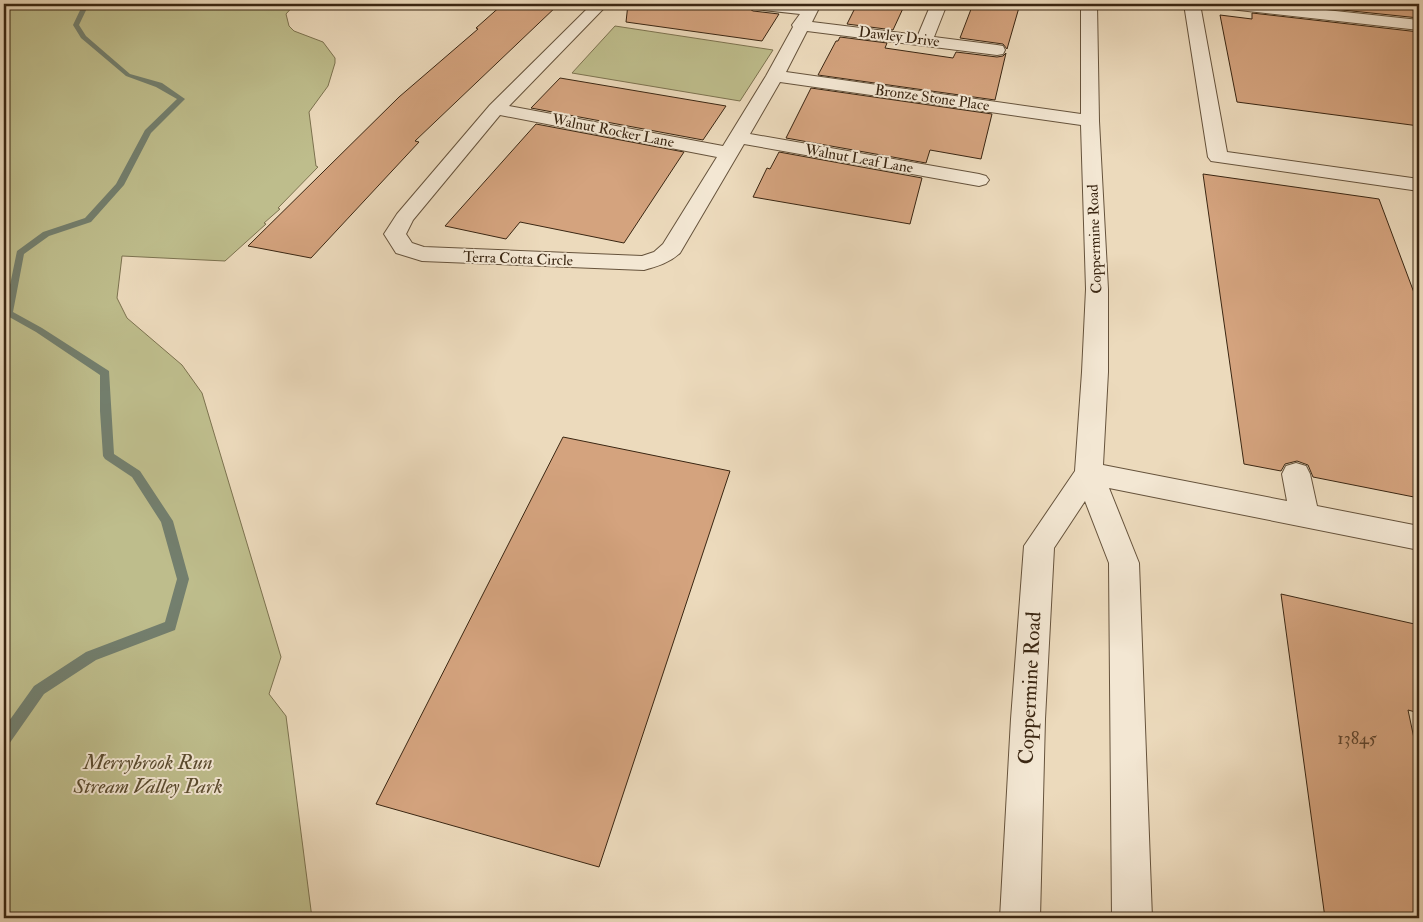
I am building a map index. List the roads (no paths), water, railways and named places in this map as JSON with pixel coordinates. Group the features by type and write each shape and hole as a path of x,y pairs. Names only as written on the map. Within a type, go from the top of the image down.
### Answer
{"street":[{"name":"Terra Cotta Circle","path":"600,4 496,109 404,218 395,234 404,248 422,254 644,263 662,257 672,248 734,146 775,76 807,13"},
{"name":"Dawley Drive","path":"754,4 807,13 924,41 997,50"},
{"path":"924,41 939,4"},
{"name":"Coppermine Road","path":"1090,4 1090,121 1097,289 1095,372 1089,473 1124,563 1132,918"},
{"path":"1192,4 1218,157 1329,182 1419,185"},
{"path":"1230,4 1419,25"},
{"name":"Bronze Stone Place","path":"775,76 1090,121"},
{"name":"Walnut Rocker Lane","path":"496,109 734,146"},
{"name":"Walnut Leaf Lane","path":"734,146 979,180"},
{"path":"1089,473 1419,538"},
{"name":"Coppermine Road","path":"1020,918 1028,719 1039,546 1089,473"},
{"path":"1296,474 1305,516"}],"waterway":[{"path":"4,739 39,690 91,656 170,626 183,579 167,521 136,474 109,456 105,411 105,374 39,330 8,313 20,253 46,234 88,220 120,185 148,132 181,99 159,85 128,75 83,37 76,25 86,4"}],"park label":[{"name":"Merrybrook Run Stream Valley Park","path":"148,774"}]}
